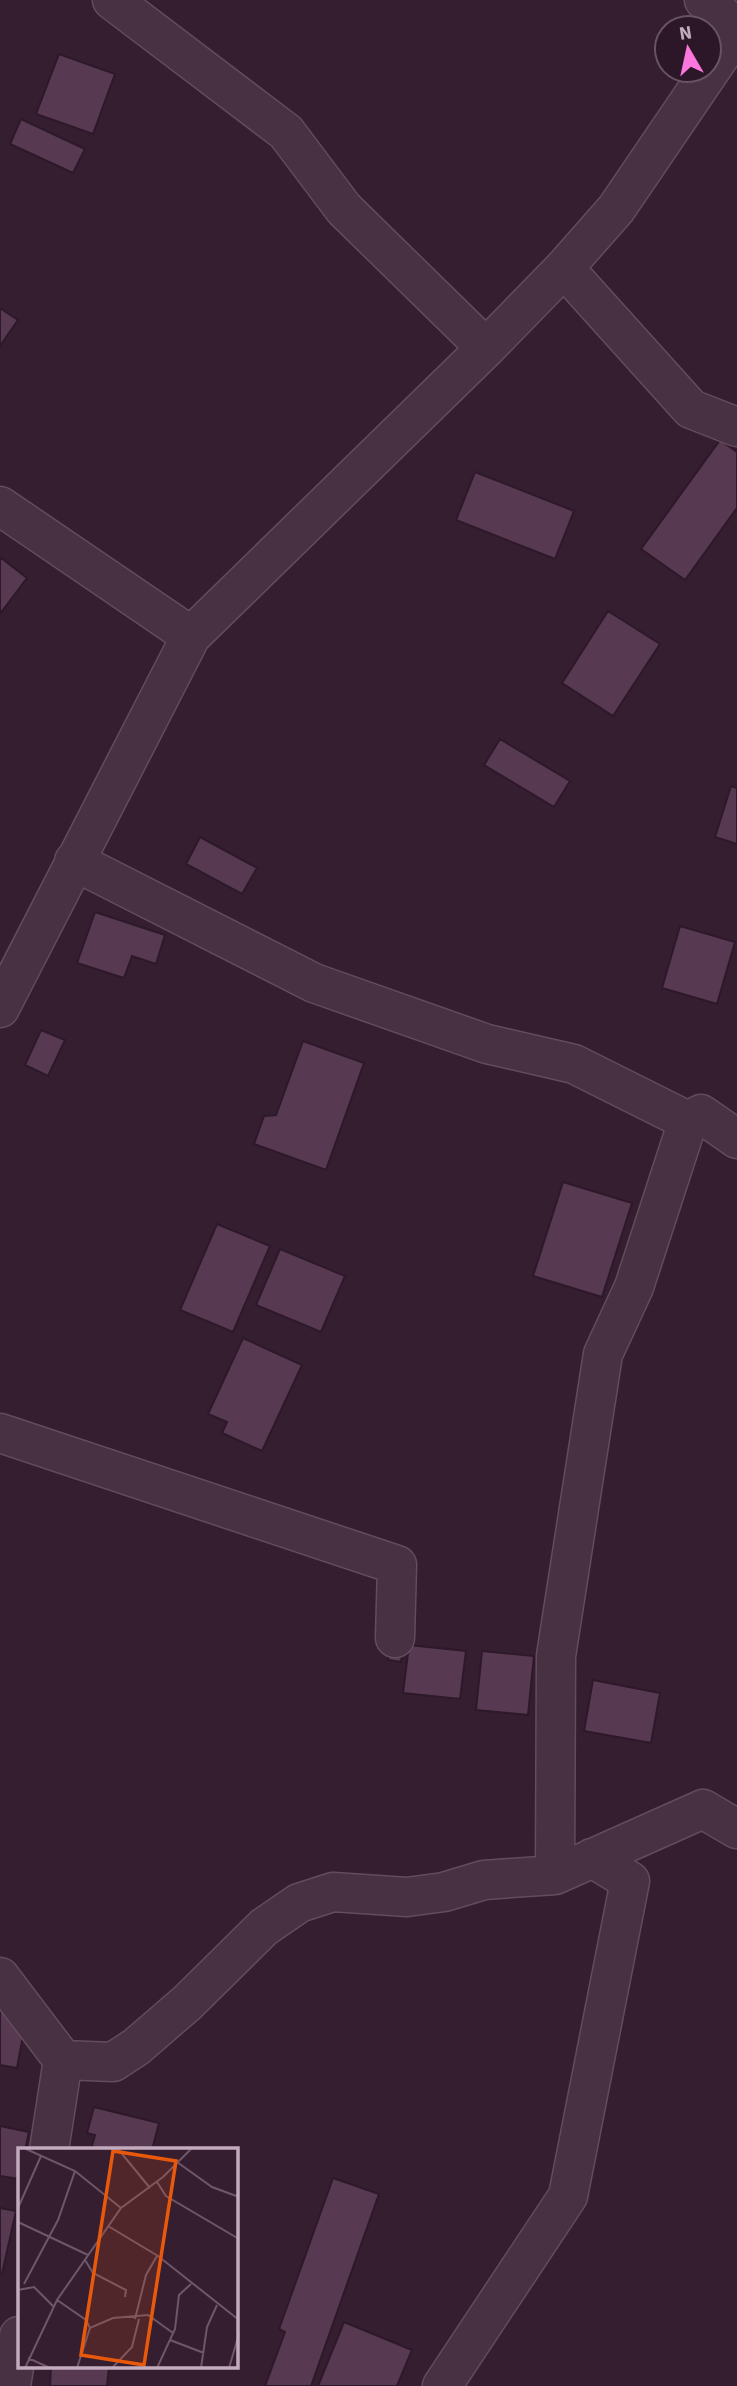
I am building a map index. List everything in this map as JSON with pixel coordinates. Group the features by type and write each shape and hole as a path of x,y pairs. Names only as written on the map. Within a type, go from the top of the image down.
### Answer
{"street":[{"path":"112,0 286,132 344,209 486,348"},
{"path":"0,1008 191,636 486,348 564,268 616,209 737,30 704,0"},
{"path":"564,268 691,409 737,427"},
{"path":"0,506 191,636"},
{"path":"74,861 314,983 487,1044 574,1064 688,1121"},
{"path":"555,1875 556,1656 603,1354 634,1287 688,1121 701,1114 737,1139"},
{"path":"0,1433 397,1565 395,1638"},
{"path":"63,2060 113,2062 136,2047 187,2003 264,1927 299,1903 333,1892 407,1897 444,1892 484,1880 555,1875 702,1809 737,1829"},
{"path":"442,2386 568,2196 630,1881 592,1858"},
{"path":"0,1977 63,2060 49,2148"},
{"path":"11,2386 18,2342"}],"building":[{"path":"59,54 115,74 93,134 36,114"},
{"path":"21,119 85,149 73,173 10,144"},
{"path":"0,308 18,320 0,346"},
{"path":"720,440 737,452 737,508 685,580 641,549"},
{"path":"475,472 574,511 555,559 456,520"},
{"path":"0,557 27,578 0,614"},
{"path":"608,611 660,644 613,716 562,683"},
{"path":"500,739 570,781 554,807 484,765"},
{"path":"731,786 737,788 737,844 715,837"},
{"path":"200,837 257,868 242,894 186,864"},
{"path":"95,912 165,935 156,964 132,956 124,978 77,963"},
{"path":"680,926 735,942 717,1004 662,988"},
{"path":"41,1030 65,1040 48,1076 25,1065"},
{"path":"303,1041 364,1063 326,1170 254,1144 264,1116 276,1115"},
{"path":"563,1182 632,1203 602,1297 533,1276"},
{"path":"217,1224 270,1246 233,1332 180,1310"},
{"path":"280,1249 345,1276 321,1332 256,1305"},
{"path":"243,1338 302,1365 262,1451 222,1433 227,1422 208,1414"},
{"path":"390,1643 403,1645 401,1662 388,1660"},
{"path":"409,1645 466,1651 460,1699 403,1693"},
{"path":"482,1651 534,1656 528,1715 476,1710"},
{"path":"593,1680 660,1693 651,1743 584,1731"},
{"path":"0,2010 27,2015 17,2068 0,2065"},
{"path":"94,2107 159,2123 153,2148 92,2148 95,2135 87,2133"},
{"path":"0,2126 29,2132 25,2148 18,2148 18,2179 0,2176"},
{"path":"333,2178 379,2194 311,2386 265,2386 285,2332 279,2329"},
{"path":"0,2208 16,2211 2,2274 0,2274"},
{"path":"344,2322 412,2350 397,2386 318,2386"},
{"path":"51,2368 109,2368 107,2386 50,2386"}]}
